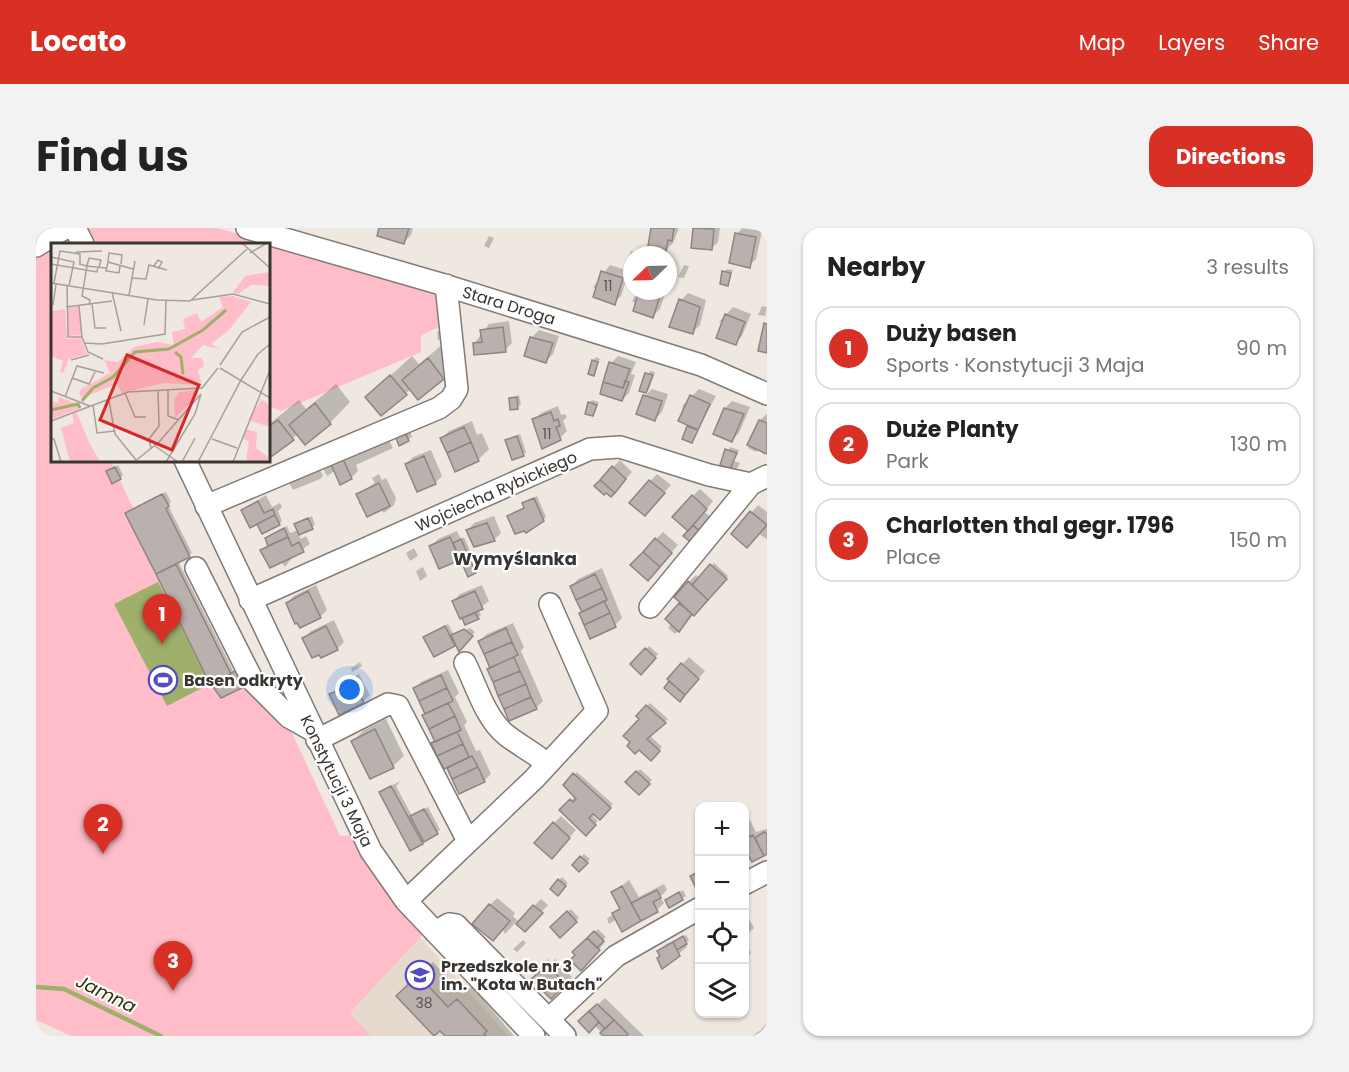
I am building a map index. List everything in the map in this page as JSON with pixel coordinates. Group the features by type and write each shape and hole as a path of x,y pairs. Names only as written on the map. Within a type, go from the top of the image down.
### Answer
{"street":[{"path":"36,246 65,228"},
{"path":"75,228 82,243"},
{"name":"Stara Droga","path":"247,228 446,285 701,365 767,394"},
{"path":"206,506 356,445 439,408 451,399 457,388 446,285"},
{"name":"Wojciecha Rybickiego","path":"250,600 590,449 620,447 709,476 759,480"},
{"name":"Konstytucji 3 Maja","path":"186,462 371,851 406,901 534,1036"},
{"name":"Wojciecha Rybickiego","path":"650,607 759,480"},
{"path":"196,568 253,681 289,717 314,735 388,704 398,706 468,841"},
{"path":"406,901 547,764 597,711 550,604"},
{"path":"465,663 493,721 505,734 547,764"},
{"path":"749,881 767,872"},
{"path":"549,1019 616,956 696,910"},
{"path":"435,932 449,924 456,925 565,1036"}],"shaded area":[{"path":"36,228 45,228 54,242 51,243 51,462 111,462 133,508 125,513 156,574 231,674 292,733 340,836 354,835 425,932 350,1013 371,1036 71,1036 36,1020"},
{"path":"87,228 217,228 270,243 94,243"},
{"path":"270,243 428,288 438,299 444,324 421,336 421,352 281,411 270,406"},
{"path":"158,582 210,684 167,706 114,604"},
{"name":"Przedszkole nr 3 im. \"Kota w Butach\"","path":"420,937 508,1036 371,1036 350,1013"}],"building":[{"path":"379,228 409,228 404,244 377,236"},
{"path":"651,228 674,228 672,241 668,240 667,246 648,246"},
{"path":"693,228 714,229 712,250 691,248"},
{"path":"735,233 756,237 750,268 729,263"},
{"path":"601,271 623,278 615,305 593,297"},
{"path":"722,271 731,273 728,286 720,284"},
{"path":"679,299 700,307 693,334 669,327"},
{"path":"636,300 659,300 653,318 633,311"},
{"path":"725,314 745,322 736,345 716,338"},
{"path":"764,323 767,324 767,353 758,351"},
{"path":"503,327 506,352 474,355 473,343 482,342 480,330"},
{"path":"530,337 553,343 546,363 524,356"},
{"path":"428,358 444,379 418,400 402,380"},
{"path":"592,360 598,362 594,376 588,374"},
{"path":"609,362 630,369 623,388 603,382"},
{"path":"645,373 653,375 646,393 639,391"},
{"path":"390,375 407,395 381,416 365,397"},
{"path":"625,381 629,382 622,401 600,394 603,382 623,388"},
{"path":"643,395 662,401 655,421 636,414"},
{"path":"690,395 710,404 698,430 678,421"},
{"path":"517,397 518,409 510,410 509,398"},
{"path":"588,402 597,405 593,416 585,414"},
{"path":"315,403 331,424 305,445 289,425"},
{"path":"724,408 744,414 732,442 713,434"},
{"path":"551,412 554,421 558,419 560,426 556,427 561,440 542,449 532,419"},
{"path":"278,420 294,440 270,458 270,426"},
{"path":"759,420 767,423 767,454 747,445"},
{"path":"687,426 698,430 692,443 682,439"},
{"path":"464,427 471,442 447,453 440,438"},
{"path":"406,434 409,441 399,446 396,438"},
{"path":"517,436 524,456 512,460 505,440"},
{"path":"471,442 479,461 455,472 447,453"},
{"path":"725,449 737,453 730,469 720,465"},
{"path":"424,456 436,484 417,492 405,464"},
{"path":"343,459 352,479 340,485 331,464"},
{"path":"612,466 626,479 615,493 600,480"},
{"path":"115,467 121,479 112,484 106,471"},
{"path":"600,480 615,493 611,497 606,493 604,495 594,486"},
{"path":"649,480 665,493 645,516 629,503"},
{"path":"379,483 390,506 367,517 356,494"},
{"path":"162,494 169,506 166,509 190,557 156,574 125,513"},
{"path":"692,495 707,509 688,531 672,517"},
{"path":"534,498 544,521 526,533 524,531 515,534 507,516 524,508 522,503"},
{"path":"258,501 264,513 273,509 275,515 250,528 241,510"},
{"path":"750,511 767,525 747,548 731,534"},
{"path":"275,515 280,525 262,534 257,524"},
{"path":"308,518 313,529 299,535 294,524"},
{"path":"487,523 495,541 474,547 466,530"},
{"path":"693,525 703,534 693,544 683,536"},
{"path":"284,528 288,537 268,546 265,538"},
{"path":"288,537 292,546 299,542 304,552 270,568 260,550"},
{"path":"450,537 460,560 439,569 429,546"},
{"path":"655,538 672,553 660,567 643,552"},
{"path":"461,539 476,573 468,577 453,543"},
{"path":"643,552 660,567 648,581 630,565"},
{"path":"176,564 231,674 210,684 156,574"},
{"path":"710,564 727,579 708,600 692,585"},
{"path":"595,574 602,588 576,600 570,586"},
{"path":"688,581 708,600 694,616 674,597"},
{"path":"602,588 607,600 582,612 576,600"},
{"path":"308,591 321,618 300,628 297,623 295,624 286,603"},
{"path":"475,591 483,609 460,619 452,601"},
{"path":"604,601 610,613 584,625 579,613"},
{"path":"679,603 692,614 679,632 665,619"},
{"path":"475,613 479,619 465,625 462,618"},
{"path":"610,613 616,627 590,639 584,625"},
{"path":"326,626 338,650 321,658 319,655 312,658 302,638"},
{"path":"445,626 455,646 434,657 423,637"},
{"path":"506,628 512,642 484,654 478,641"},
{"path":"464,629 473,636 459,652 451,635"},
{"path":"512,642 518,655 490,668 484,654"},
{"path":"645,648 656,658 641,675 630,664"},
{"path":"514,657 520,671 493,682 487,669"},
{"path":"681,663 699,679 685,695 667,679"},
{"path":"237,670 246,686 221,698 211,684"},
{"path":"520,671 526,684 498,696 493,682"},
{"path":"441,675 447,688 419,701 413,688"},
{"path":"352,680 364,703 339,715 329,694 337,691 336,687"},
{"path":"669,681 685,695 680,702 664,688"},
{"path":"526,684 531,697 504,709 498,696"},
{"path":"447,688 453,701 425,714 419,701"},
{"path":"531,697 537,709 509,721 504,709"},
{"path":"448,703 455,716 429,729 422,715"},
{"path":"646,705 666,723 647,739 660,751 651,761 639,750 635,754 627,746 630,742 623,736 639,719 636,716"},
{"path":"455,716 461,730 435,742 429,729"},
{"path":"375,729 394,768 370,779 351,741"},
{"path":"457,732 463,744 437,756 431,743"},
{"path":"463,744 469,757 444,769 437,756"},
{"path":"472,756 478,767 452,779 447,768"},
{"path":"478,767 485,782 459,794 452,779"},
{"path":"636,771 650,784 639,795 625,782"},
{"path":"573,773 611,808 600,820 593,814 589,818 596,825 586,836 559,810 570,799 573,802 576,799 563,785"},
{"path":"391,786 423,844 410,851 379,792"},
{"path":"424,809 438,834 424,842 410,816"},
{"path":"553,822 570,838 552,859 534,843"},
{"path":"764,832 767,834 767,854 764,856 755,838"},
{"path":"753,835 764,856 752,862 749,857 749,837"},
{"path":"580,856 588,863 579,872 572,865"},
{"path":"695,874 695,886 690,876"},
{"path":"558,879 566,886 558,896 550,889"},
{"path":"622,886 641,921 622,932 612,913 620,909 611,892"},
{"path":"657,890 661,898 653,902 658,912 641,921 631,903"},
{"path":"679,892 683,900 669,908 665,900"},
{"path":"489,904 510,921 493,941 472,924"},
{"path":"533,905 543,913 525,932 516,924"},
{"path":"567,911 577,922 560,938 550,927"},
{"path":"594,931 604,941 597,948 587,938"},
{"path":"683,936 687,944 677,950 673,942"},
{"path":"587,938 600,950 581,971 570,960 575,955 572,952"},
{"path":"673,942 680,956 662,969 657,958 660,956 657,951"},
{"path":"547,965 566,984 551,999 531,979"},
{"path":"418,975 448,1007 457,999 487,1031 484,1034 486,1036 445,1036 440,1031 434,1036 396,996"},
{"path":"597,1004 614,1020 605,1029 589,1011"},
{"path":"589,1011 599,1022 589,1033 578,1021"},
{"path":"614,1020 628,1034 627,1036 603,1036 600,1033"}],"waterway":[{"name":"Jamna","path":"36,987 64,989 161,1036"}],"place":[{"name":"Duży basen","path":"162,644"},
{"name":"Basen odkryty","path":"163,680"},
{"name":"Duże Planty","path":"103,854"},
{"name":"Przedszkole nr 3 im. \"Kota w Butach\"","path":"420,975"},
{"name":"Charlotten thal gegr. 1796","path":"173,991"}],"district":[{"name":"Wymyślanka","path":"515,559"}]}
